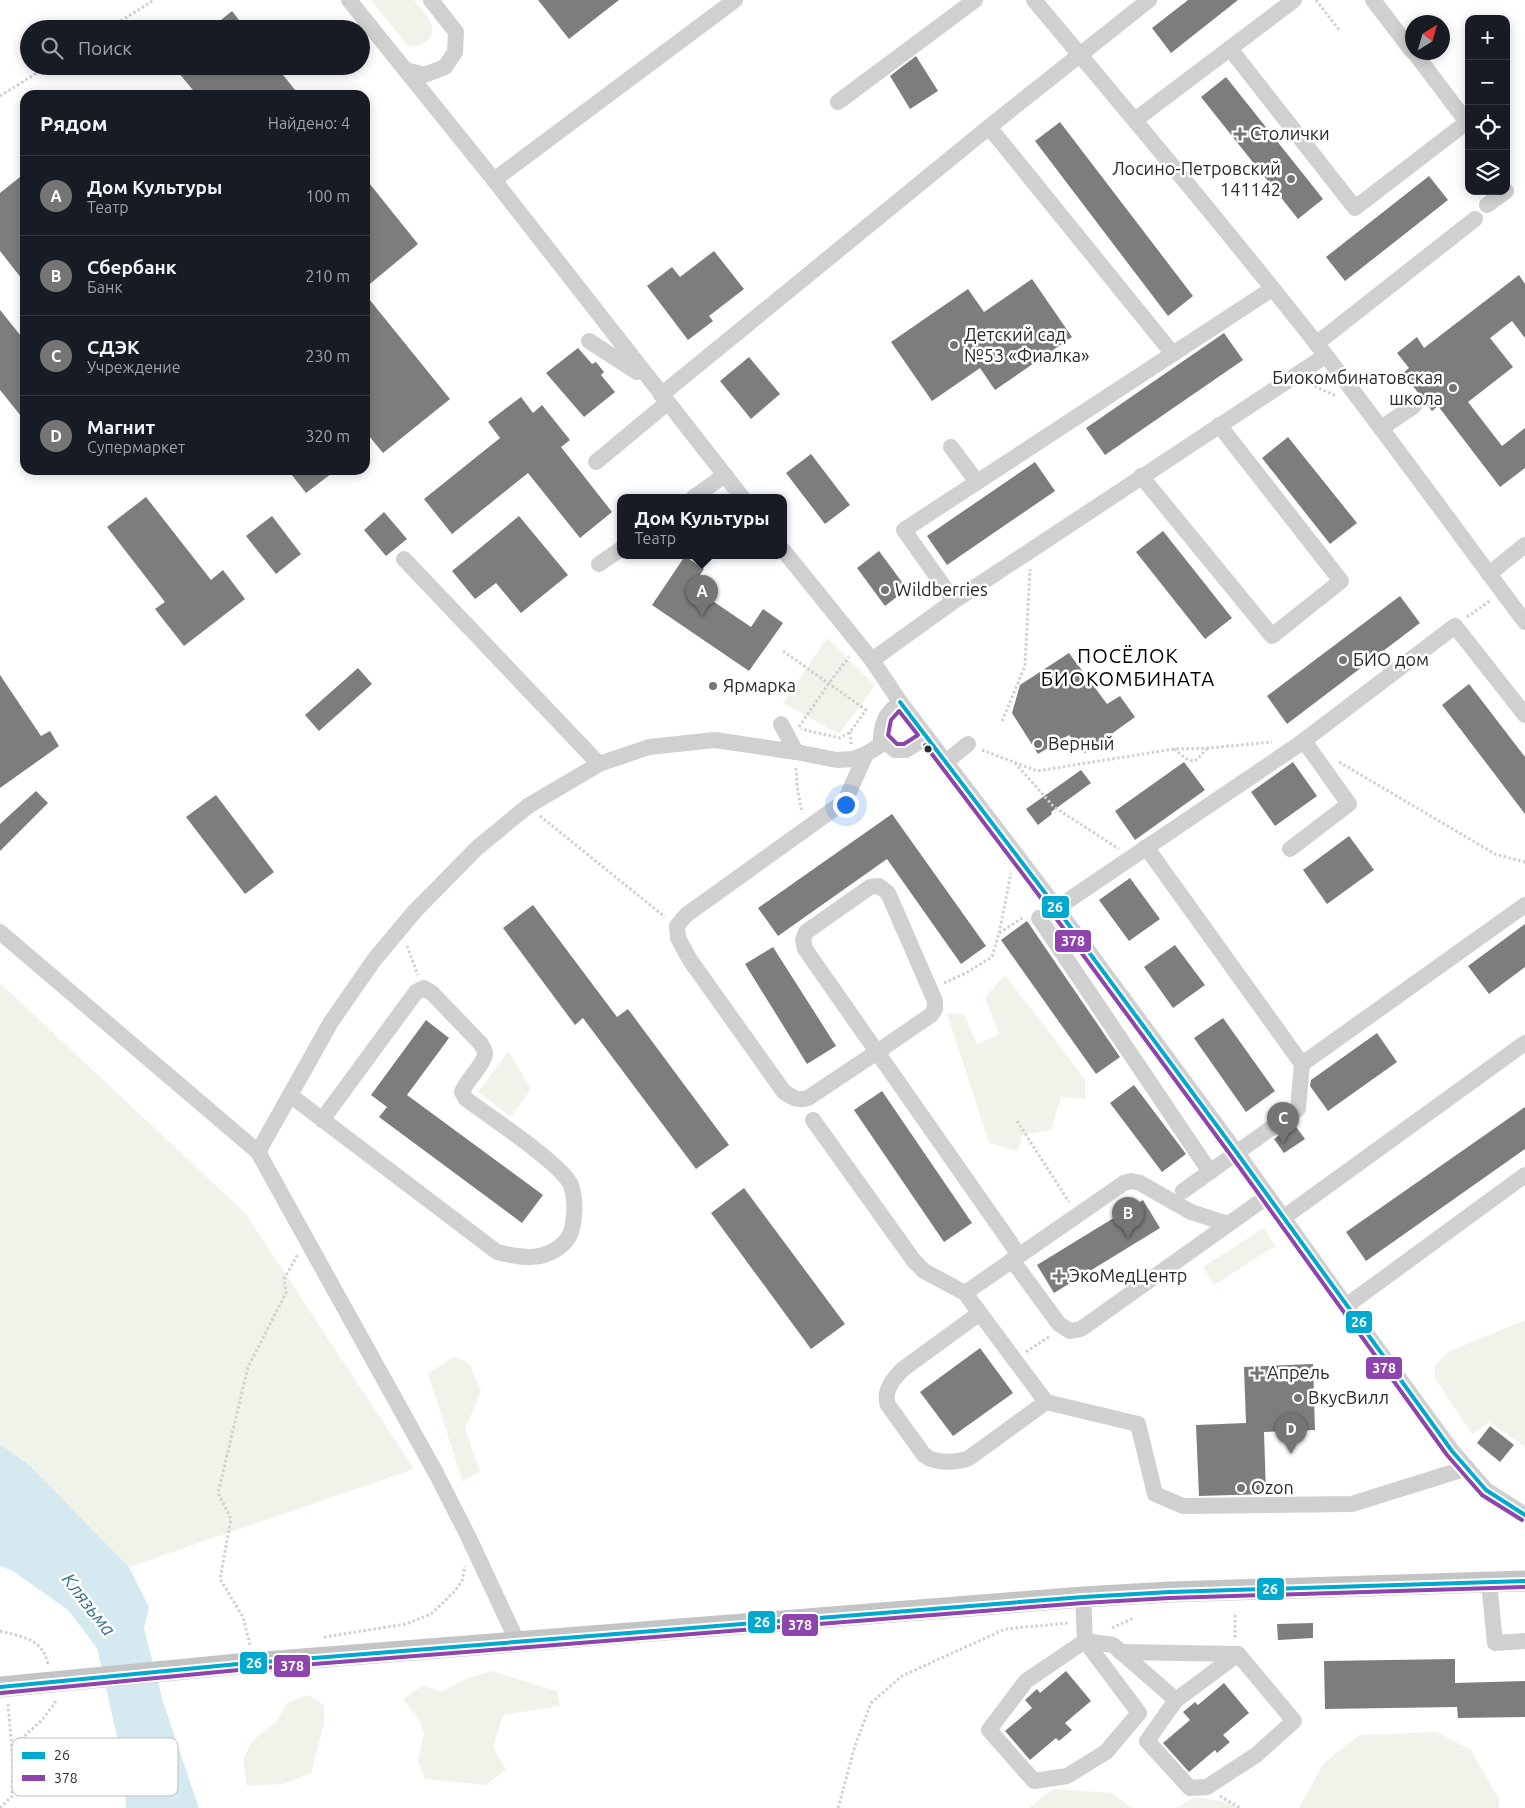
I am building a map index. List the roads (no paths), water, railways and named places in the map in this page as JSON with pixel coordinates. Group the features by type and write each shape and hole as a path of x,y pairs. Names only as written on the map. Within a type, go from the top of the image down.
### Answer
{"main road":[{"path":"4,1695 41,1679 241,1656 518,1643 709,1626 1170,1592 1489,1582 1522,1579"}],"street":[{"path":"349,0 365,20"},
{"path":"406,70 424,75 445,67 455,52 456,32 431,0"},
{"path":"494,180 735,0"},
{"path":"838,102 975,0"},
{"path":"1034,0 1136,120 1321,350 1525,622"},
{"path":"596,462 664,399 989,127 1150,0"},
{"path":"1136,120 1231,50 1294,0"},
{"path":"1373,0 1405,42"},
{"path":"370,26 494,180 740,494"},
{"path":"1231,50 1355,208 1465,126"},
{"path":"1419,60 1465,120"},
{"path":"989,127 1173,354"},
{"path":"1487,205 1501,195"},
{"path":"872,660 954,601 1219,425 1321,350 1475,220"},
{"path":"954,601 904,530 1272,289"},
{"path":"588,341 648,379"},
{"path":"1381,428 1414,406"},
{"path":"1141,476 1272,636 1341,581 1219,425"},
{"path":"951,447 977,482"},
{"path":"698,494 724,475"},
{"path":"1489,574 1525,545"},
{"path":"598,564 617,552"},
{"path":"787,555 860,648 872,660 900,702 1057,908 1237,1153 1346,1306 1467,1468 1486,1490 1525,1515"},
{"path":"404,559 599,764"},
{"path":"1057,908 1301,743 1455,626 1525,715"},
{"path":"900,702 884,718 881,738 895,750 906,750 927,737"},
{"path":"781,724 796,752"},
{"path":"258,1152 331,1022 374,960 395,925 416,911 477,848 528,806 599,764 649,747 716,740 837,760 854,760 885,742"},
{"path":"1290,849 1349,804 1301,743"},
{"path":"946,762 968,744"},
{"path":"866,754 845,801 686,915 678,926 678,938 690,960 784,1092 794,1099 808,1098 877,1052 931,1015 936,1009 935,1001 888,893 879,886 870,887 806,932 803,940 805,949 877,1052 1016,1258 1058,1324 1070,1331 1080,1329 1268,1196"},
{"path":"1146,847 1302,1064 1298,1109 1183,1191"},
{"path":"1302,1064 1525,905"},
{"path":"1032,917 1210,1172"},
{"path":"0,932 258,1152 437,1475 518,1643"},
{"path":"290,1095 322,1120 497,1252 517,1257 540,1256 554,1252 566,1240 573,1229 575,1206 571,1185 558,1168 466,1099 462,1092 464,1086 482,1061 485,1052 481,1044 469,1031 432,993 424,988 416,992 322,1120"},
{"path":"1283,1218 1525,1042"},
{"path":"813,1120 914,1262 924,1270 965,1293 1046,1402 1138,1424 1155,1494 1183,1506 1352,1504 1467,1468"},
{"path":"1346,1306 1525,1174"},
{"path":"965,1293 1124,1183 1130,1181 1140,1183 1191,1212 1228,1224"},
{"path":"980,1313 903,1369 894,1379 887,1392 888,1405 924,1455 936,1461 959,1461 968,1458 1046,1402"},
{"path":"1489,1582 1495,1643 1525,1641"},
{"path":"1083,1598 1085,1641 1139,1713 1106,1752 1067,1776 1034,1781 989,1730 1026,1681 1085,1641 1113,1645 1176,1700"},
{"path":"1120,1652 1238,1654 1294,1721 1256,1755 1207,1787 1190,1788 1147,1741 1176,1700 1238,1654"}],"water":[{"name":"Клязьма","path":"0,1444 29,1465 129,1567 149,1607 144,1628 163,1702 175,1738 117,1738 97,1648 68,1610 13,1571 0,1566"},
{"path":"178,1746 199,1808 126,1808 125,1796 178,1796"}],"place":[{"name":"Столички","path":"1240,134"},
{"name":"Лосино-Петровский 141142","path":"1291,179"},
{"name":"Детский сад №53 «Фиалка»","path":"954,345"},
{"name":"Биокомбинатовская школа","path":"1453,388"},
{"name":"Wildberries","path":"885,590"},
{"name":"Дом Культуры","path":"702,616"},
{"name":"БИО дом","path":"1343,660"},
{"name":"Ярмарка","path":"713,686"},
{"name":"Верный","path":"1038,744"},
{"name":"СДЭК","path":"1283,1143"},
{"name":"Сбербанк","path":"1128,1238"},
{"name":"ЭкоМедЦентр","path":"1059,1276"},
{"name":"Апрель","path":"1257,1373"},
{"name":"ВкусВилл","path":"1298,1398"},
{"name":"Магнит","path":"1291,1454"},
{"name":"Ozon","path":"1241,1488"}],"district":[{"name":"ПОСЁЛОК БИОКОМБИНАТА","path":"1128,668"}]}
